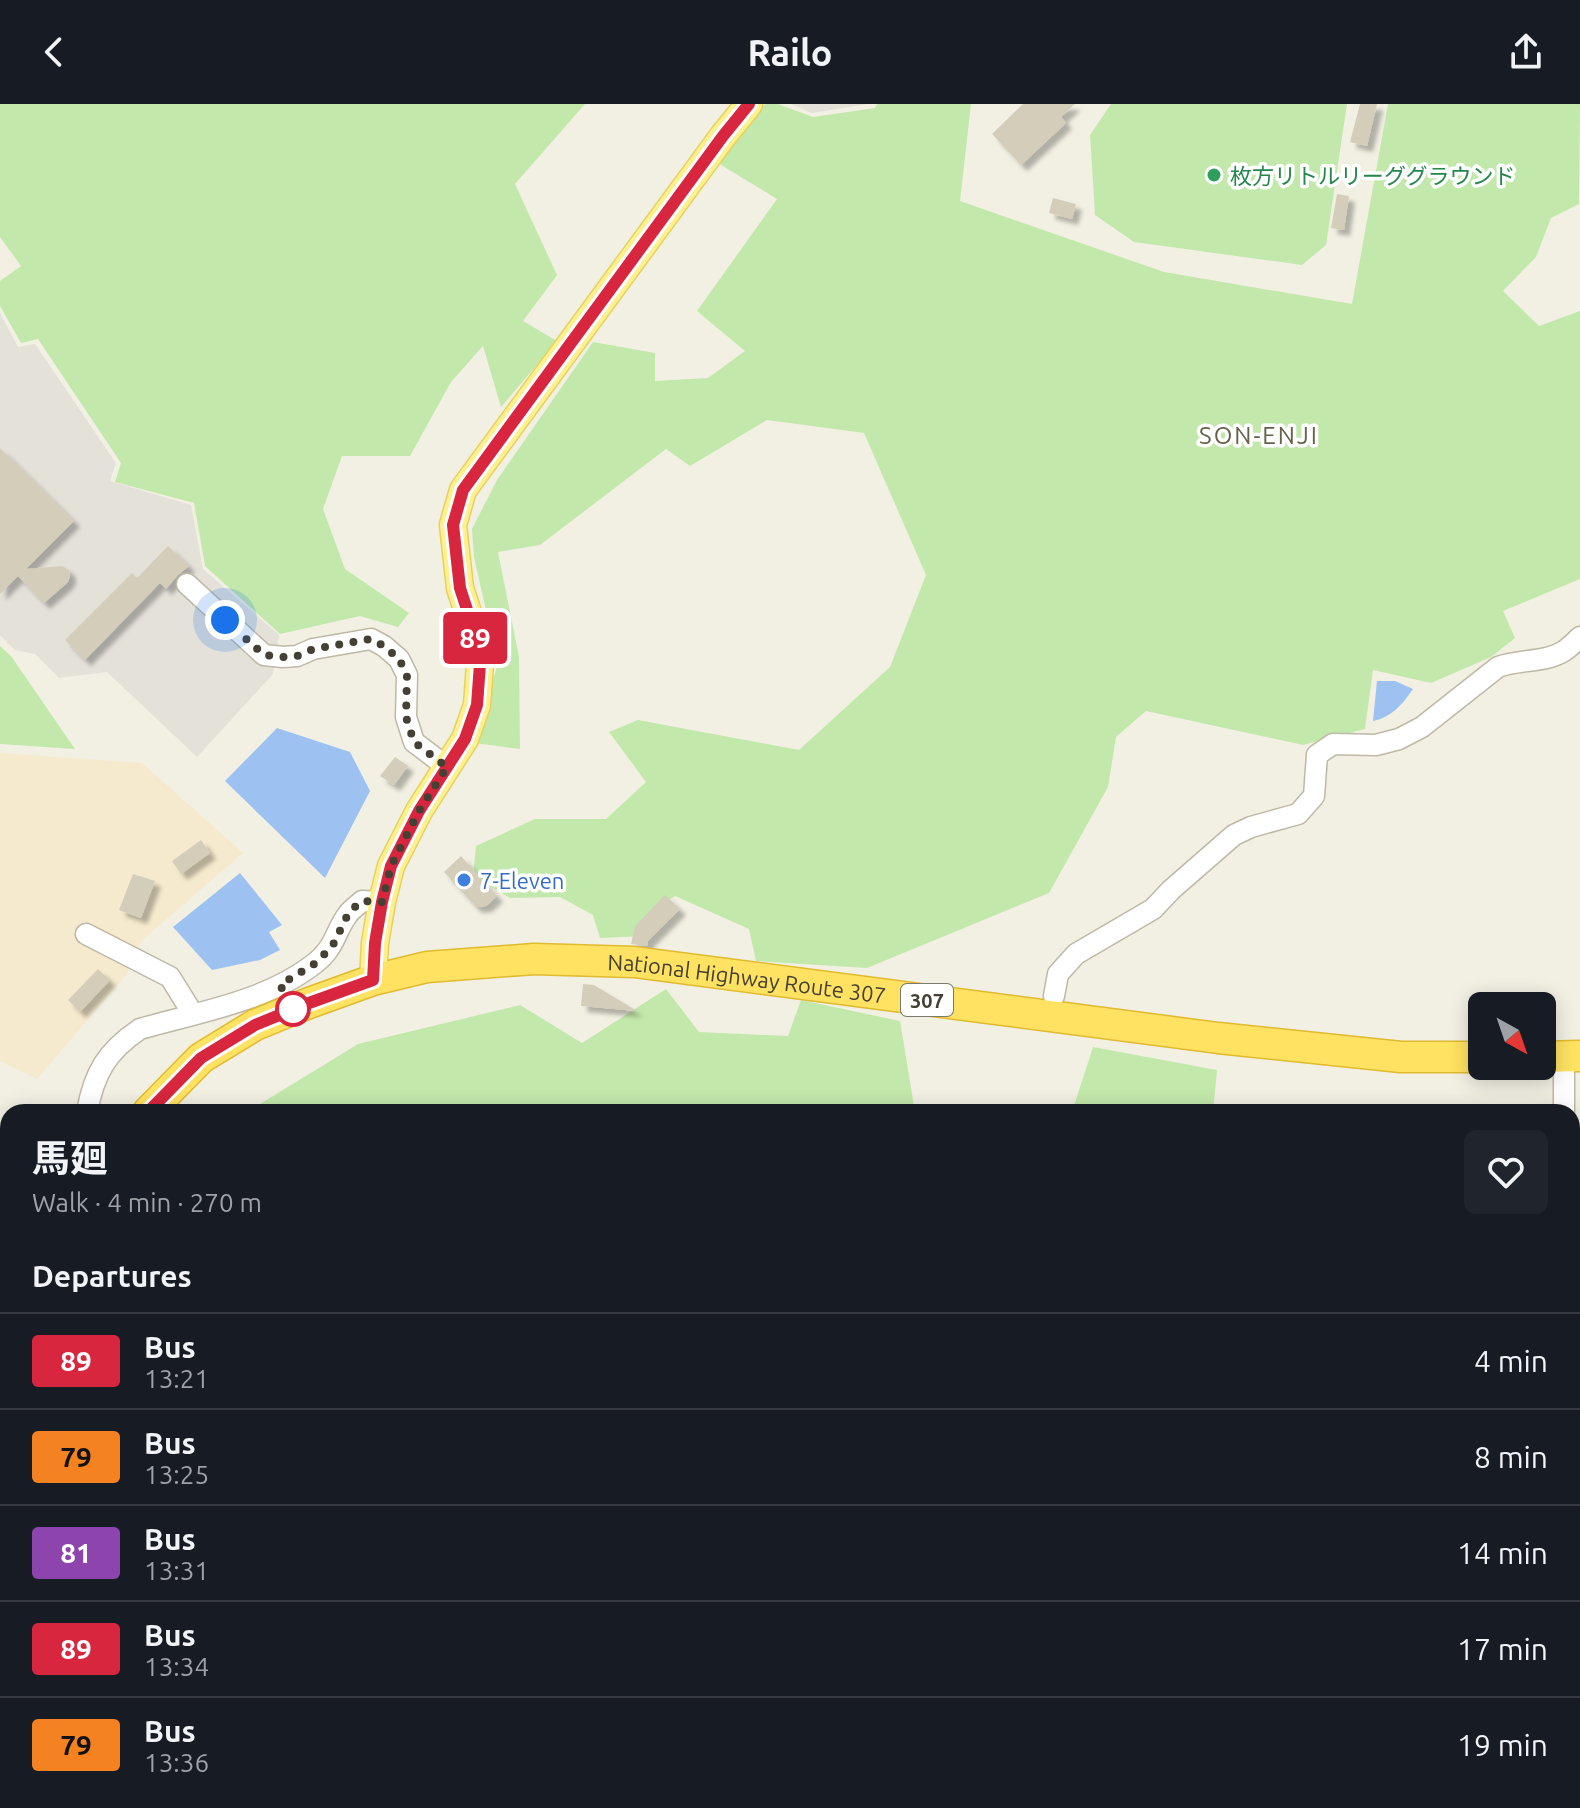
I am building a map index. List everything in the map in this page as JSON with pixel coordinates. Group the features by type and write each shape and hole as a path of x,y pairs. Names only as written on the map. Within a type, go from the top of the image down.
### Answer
{"highway":[{"name":"National Highway Route 307","path":"156,1104 201,1058 255,1025 309,1003 373,980 427,967 519,960 634,962 1218,1038 1401,1057 1468,1057"}],"main road":[{"path":"373,980 375,943 391,866 419,811 465,739 477,705 480,664 460,588 453,525 463,490 749,104"}],"street":[{"path":"187,584 264,655 297,656 313,649 371,639 384,646 399,659 407,675 406,717 414,742 447,767"},
{"path":"1054,996 1058,974 1076,954 1153,909 1234,835 1298,814 1314,796 1317,755 1333,744 1376,745 1399,739 1422,727 1498,667 1511,662 1546,658 1564,651 1580,637"},
{"path":"89,1104 94,1082 110,1052 140,1029 237,1002 280,985 314,964 332,947 349,912 362,901 382,902"},
{"path":"86,934 170,977 193,1014"},
{"path":"1562,1057 1564,1104"}],"shaded area":[{"path":"791,104 868,104 812,113"},
{"path":"0,313 18,347 35,344 116,463 110,481 191,505 203,569 279,635 273,674 197,757 107,672 59,678 35,654 15,650 0,635"},
{"path":"0,753 142,763 243,853 141,941 126,975 37,1079 0,1061"}],"green space":[{"path":"0,104 585,104 515,184 557,275 523,321 557,341 501,407 483,346 451,382 410,456 342,456 323,509 345,569 409,613 398,627 360,616 280,634 205,566 194,503 115,482 121,463 38,339 21,343 0,306 0,281 21,266 0,237"},
{"path":"765,104 778,104 813,117 875,108 877,104 971,104 960,201 1164,272 1352,304 1388,104 1580,104 1579,204 1551,218 1536,257 1503,291 1539,326 1580,311 1580,579 1503,611 1515,638 1491,657 1431,683 1373,670 1365,729 1303,745 1146,711 1116,737 1108,787 1049,893 867,968 756,961 749,929 675,896 644,917 644,936 600,938 593,915 560,897 510,898 473,876 476,846 535,819 606,819 646,782 609,732 638,720 799,750 890,667 926,575 864,433 767,420 690,466 666,449 540,545 498,552 519,657 520,749 474,743 498,663 474,557 472,529 497,480 593,342 655,353 655,381 708,378 745,351 697,311 777,199 718,163"},
{"name":"枚方リトルリーググラウンド","path":"1111,104 1347,104 1326,245 1302,265 1134,242 1095,215 1090,135"},
{"path":"0,646 11,656 75,749 0,744"},
{"path":"666,989 699,1032 788,1036 801,1000 900,1021 914,1104 260,1104 358,1044 520,1005 582,1043"},
{"path":"1093,1047 1217,1070 1214,1104 1075,1104"}],"water":[{"path":"1377,681 1395,681 1413,689 1396,710 1373,721"},
{"path":"277,728 350,752 370,791 325,878 225,781"},
{"path":"240,873 282,925 269,932 280,950 260,960 212,970 173,927"}],"building":[{"path":"1023,104 1075,104 1061,117 1066,123 1021,165 992,134"},
{"path":"1360,104 1377,104 1367,146 1350,142"},
{"path":"1337,194 1349,196 1344,230 1331,228"},
{"path":"1053,198 1076,204 1072,219 1049,213"},
{"path":"0,448 74,521 26,569 62,566 69,570 68,582 44,603 18,576 0,594"},
{"path":"168,546 189,566 166,589 160,583 85,660 65,640 132,573 137,578"},
{"path":"395,757 408,766 394,785 380,776"},
{"path":"201,840 210,853 181,874 172,861"},
{"path":"461,856 497,896 486,906 476,907 444,872"},
{"path":"133,874 155,881 141,918 119,910"},
{"path":"665,895 680,909 648,941 647,946 631,944 635,926"},
{"path":"98,969 110,980 80,1012 68,1000"},
{"path":"583,984 594,985 637,1011 581,1006"}],"bus line":[{"name":"89","path":"155,1104 201,1058 255,1025 373,980 375,943 391,866 419,811 465,739 477,705 480,664 460,588 453,525 463,490 749,104"}],"place":[{"name":"枚方リトルリーググラウンド","path":"1214,175"},
{"name":"7-Eleven","path":"464,880"}],"district":[{"name":"SON-ENJI","path":"1259,435"}],"route":[{"path":"225,620 264,655 297,656 313,649 371,639 384,646 399,659 407,675 406,717 414,742 447,767 419,811 391,866 382,902 362,901 349,912 332,947 314,964 280,985 293,1009"}]}
